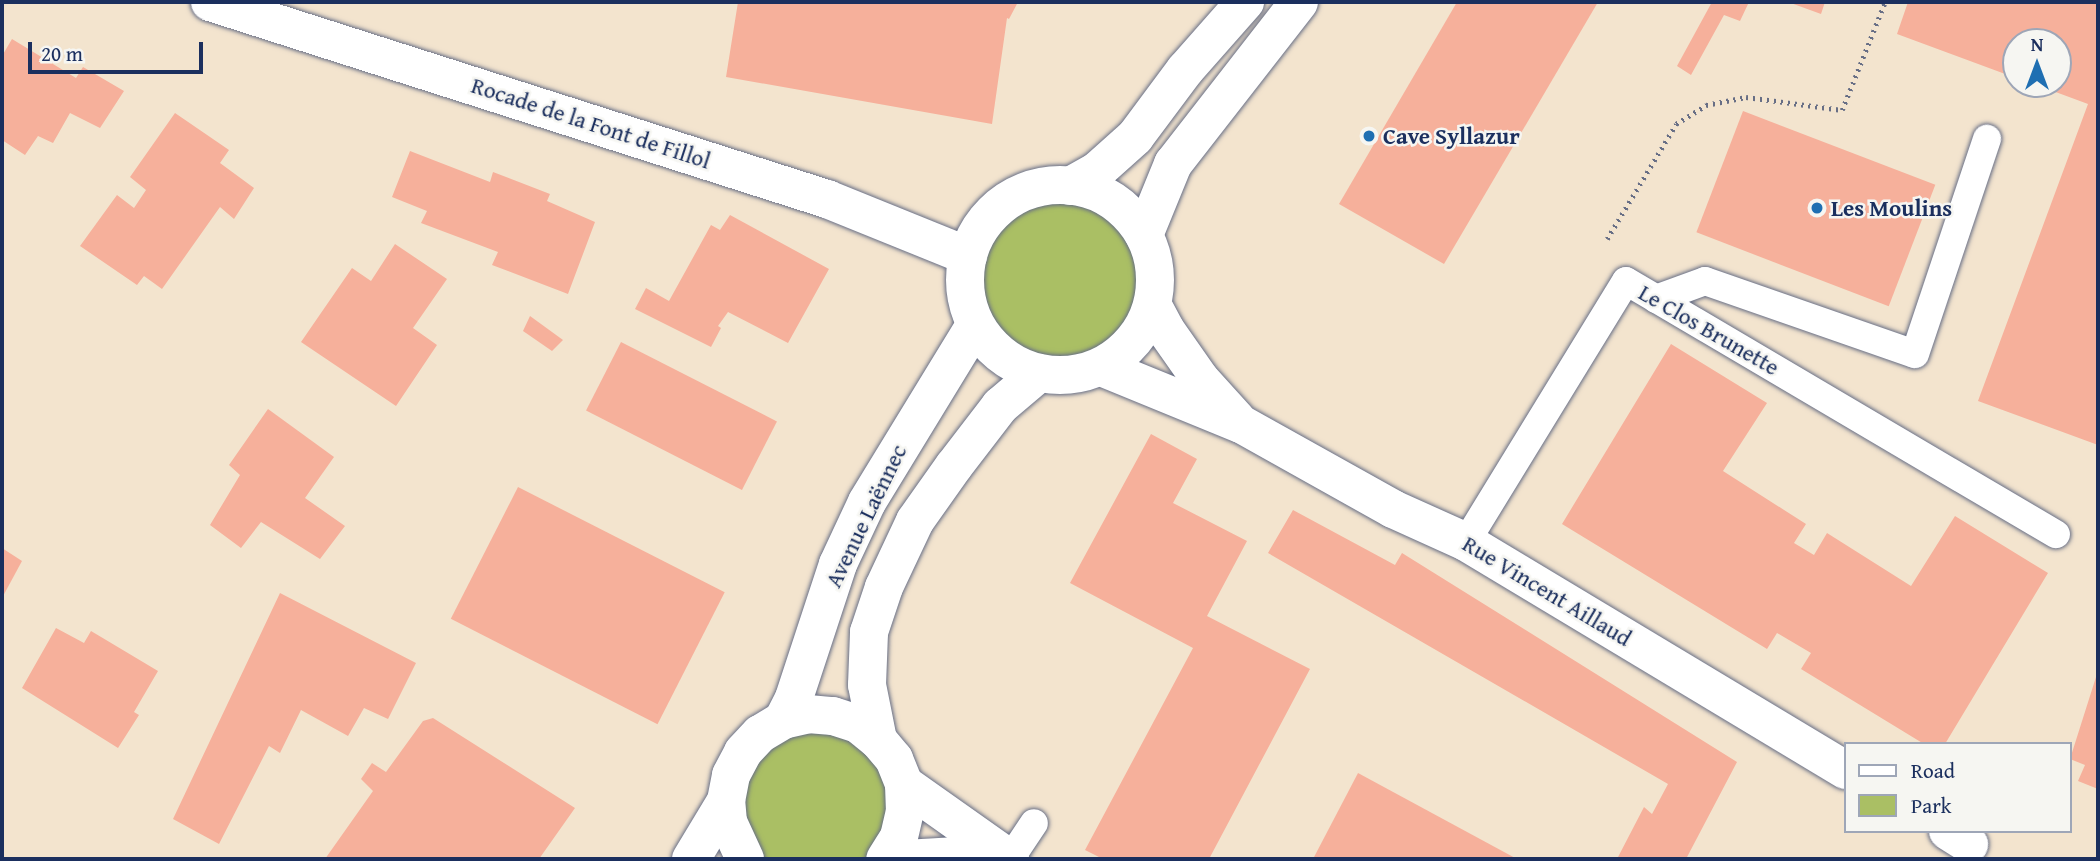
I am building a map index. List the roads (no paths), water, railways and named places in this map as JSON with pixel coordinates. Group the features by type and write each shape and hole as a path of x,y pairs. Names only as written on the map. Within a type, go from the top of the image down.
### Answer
{"main road":[{"name":"Rocade de la Font de Fillol","path":"210,2 827,199 968,256"},
{"path":"1070,186 1097,171 1135,137 1185,70 1245,2"},
{"path":"1144,235 1173,164 1299,2"},
{"path":"1070,186 1100,193 1125,211 1144,235 1153,257 1156,282 1153,306 1141,331 1124,351 1101,367 1070,375 1038,373 1013,364 992,347 975,325 967,304 964,279 968,256 978,231 1006,203 1043,187 1070,186"},
{"name":"Rue Vincent Aillaud","path":"1153,306 1165,329 1200,379 1241,424"},
{"name":"Avenue Laënnec","path":"783,720 794,698 838,564 867,502 975,325"},
{"name":"Rue Vincent Aillaud","path":"1101,367 1241,424 1393,509 1466,542 1844,769"},
{"name":"Avenue Laënnec","path":"878,740 867,685 869,632 884,587 915,521 946,477 1000,406 1038,373"},
{"path":"745,859 732,832 726,801 730,775 743,752 760,734 783,720 808,714 833,716 858,724 878,740 894,759 904,784 905,811 899,837 885,859"},
{"path":"904,784 1008,859"},
{"path":"691,859 726,801"},
{"path":"905,859 957,856 1008,859"}],"lane":[{"path":"1656,299 1705,281 1915,354 1987,139"},
{"name":"Le Clos Brunette","path":"1466,542 1626,282 2056,534"},
{"path":"1008,859 1034,823"}],"place":[{"name":"Cave Syllazur","path":"1369,136"},
{"name":"Les Moulins","path":"1817,208"}]}
